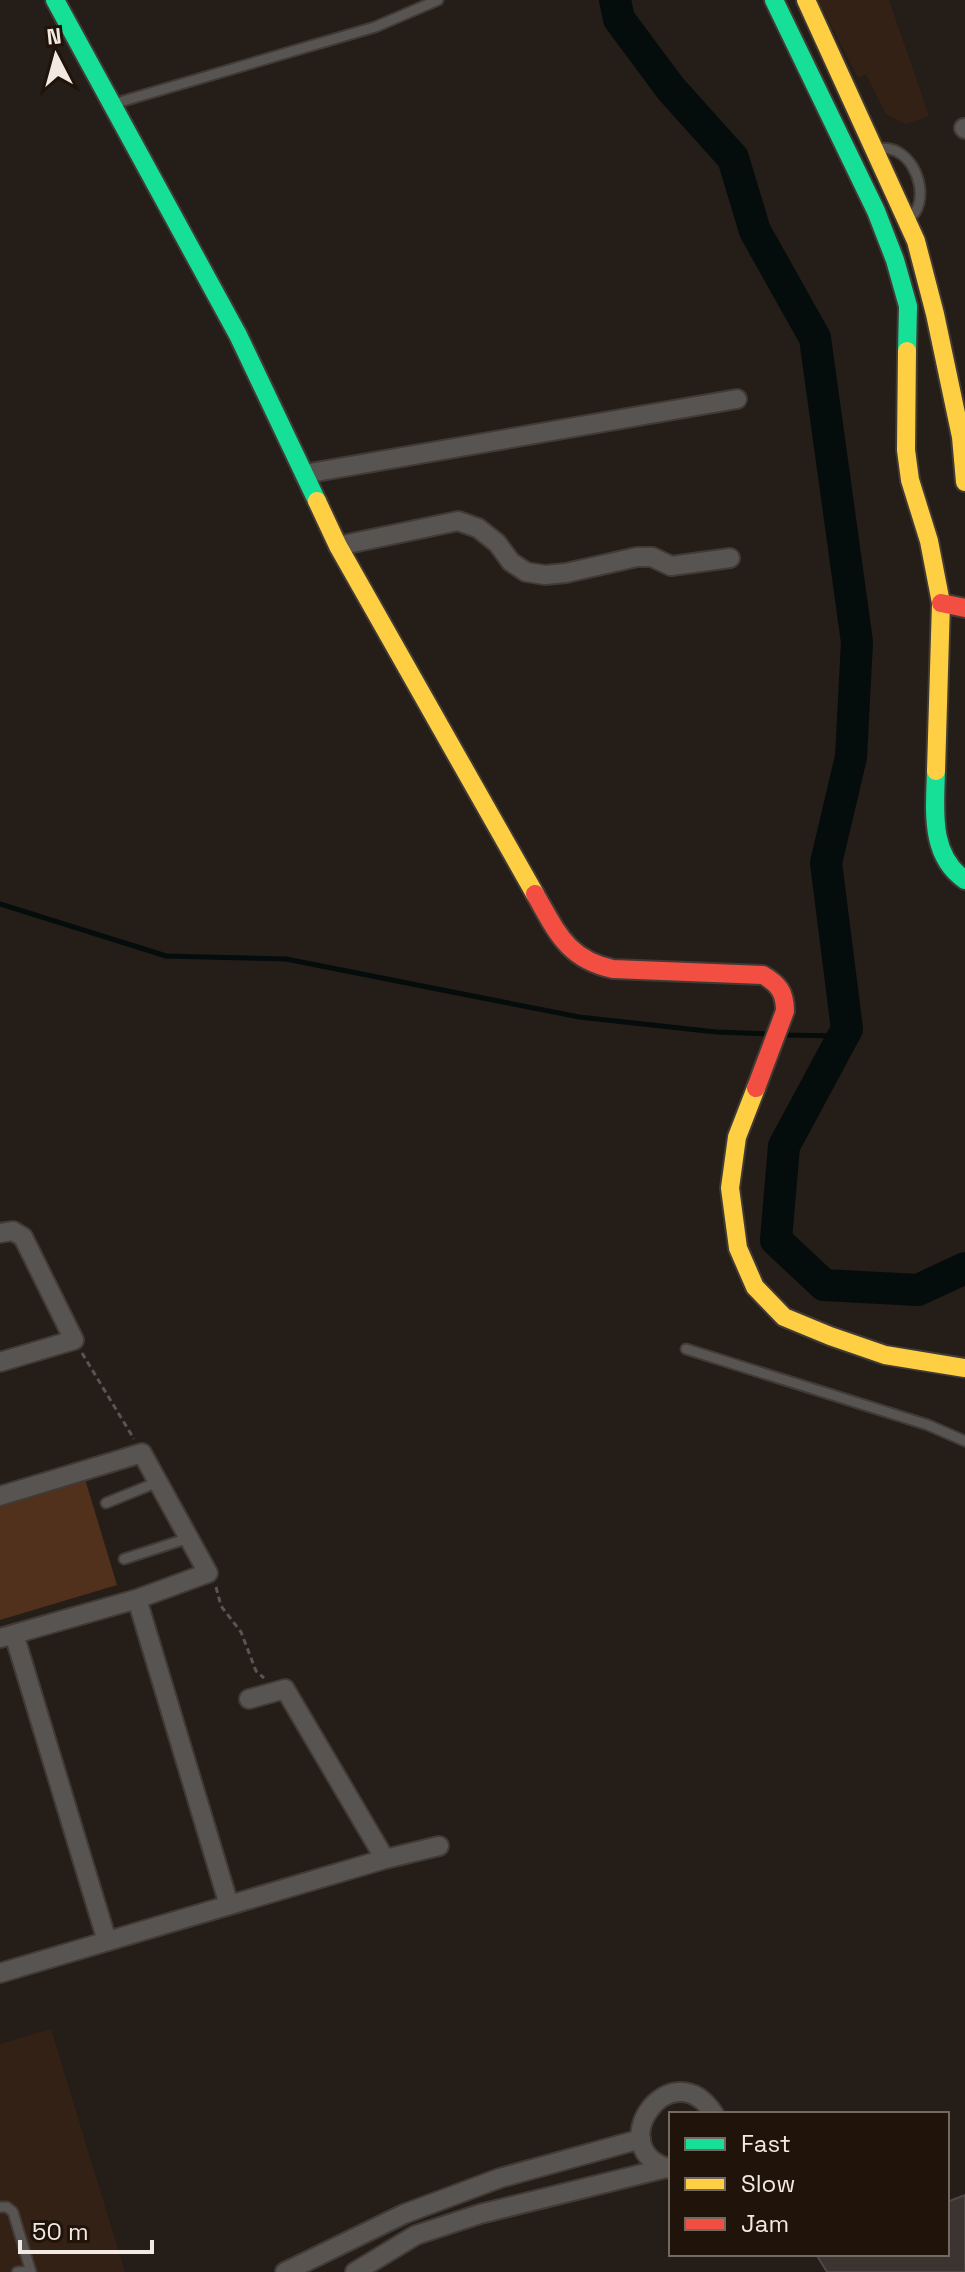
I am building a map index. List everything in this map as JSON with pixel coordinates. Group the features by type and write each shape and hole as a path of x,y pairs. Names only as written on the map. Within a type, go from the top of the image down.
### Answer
{"street":[{"path":"55,0 243,345 338,546 560,938 575,955 589,964 613,969 763,975 778,983 786,996 785,1011 737,1137 730,1188 738,1248 755,1287 784,1317 830,1336 885,1355 965,1368"},
{"path":"774,0 876,211 895,260 909,318 906,450 910,480 932,551 941,603 935,809 939,849 955,873 965,880"},
{"path":"806,0 916,241 963,437 965,482"},
{"path":"909,318 935,314"},
{"path":"304,474 737,399"},
{"path":"338,546 458,521 478,528 497,543 511,562 526,572 545,575 637,557 652,557 671,566 730,558"},
{"path":"941,603 965,608"},
{"path":"0,1233 13,1231 23,1237 74,1340 0,1362"},
{"path":"0,1496 142,1453 208,1573 137,1599 7,1636 107,1941"},
{"path":"137,1599 229,1905"},
{"path":"249,1699 285,1689 385,1859"},
{"path":"0,1973 385,1859 439,1846"},
{"path":"669,2168 650,2156 641,2139 642,2118 654,2102 682,2093 701,2100 712,2112"},
{"path":"285,2272 404,2214 500,2178 641,2139"},
{"path":"355,2272 416,2235 480,2214 669,2168"},
{"path":"404,2214 416,2235"}],"lane":[{"path":"113,104 375,27 438,0"},
{"path":"875,148 897,152 912,166 921,201 916,212 907,220"},
{"path":"686,1349 928,1425 965,1441"},
{"path":"106,1503 158,1482"},
{"path":"124,1559 189,1538"},
{"path":"0,2207 7,2207 13,2212 31,2271 17,2272"}],"path":[{"path":"74,1340 142,1453"},
{"path":"208,1573 221,1606 241,1632 256,1671 267,1681 285,1689"}],"shaded area":[{"path":"818,0 889,0 929,116 906,124 886,114 866,74 858,78"},
{"path":"85,1479 117,1585 0,1620 0,1504"},
{"path":"51,2029 125,2272 0,2272 0,2044"}],"building":[{"path":"965,2195 965,2272 827,2272 817,2256 949,2256 949,2201"}],"waterway":[{"path":"615,0 619,19 671,89 733,158 755,231 815,338 857,642 851,757 826,863 847,1029 784,1146 776,1240 824,1285 918,1290 965,1268"},
{"path":"0,904 166,956 286,959 579,1017 716,1032 768,1034"},
{"path":"782,1035 843,1036"}],"traffic: fast":[{"path":"55,0 238,335 317,501"},
{"path":"774,0 876,211 895,260 908,306 907,351"},
{"path":"936,771 935,816 940,845 953,870 965,880"}],"traffic: slow":[{"path":"806,0 916,241 961,437 965,482"},
{"path":"907,351 906,450 910,480 929,541 941,603 936,771"},
{"path":"317,501 338,546 535,894"},
{"path":"756,1088 737,1137 730,1188 738,1248 755,1287 784,1317 830,1336 885,1355 965,1368"}],"traffic: jam":[{"path":"941,603 965,608"},
{"path":"535,894 565,942 584,958 597,964 613,969 763,975 773,982 782,994 785,1011 756,1088"}]}
